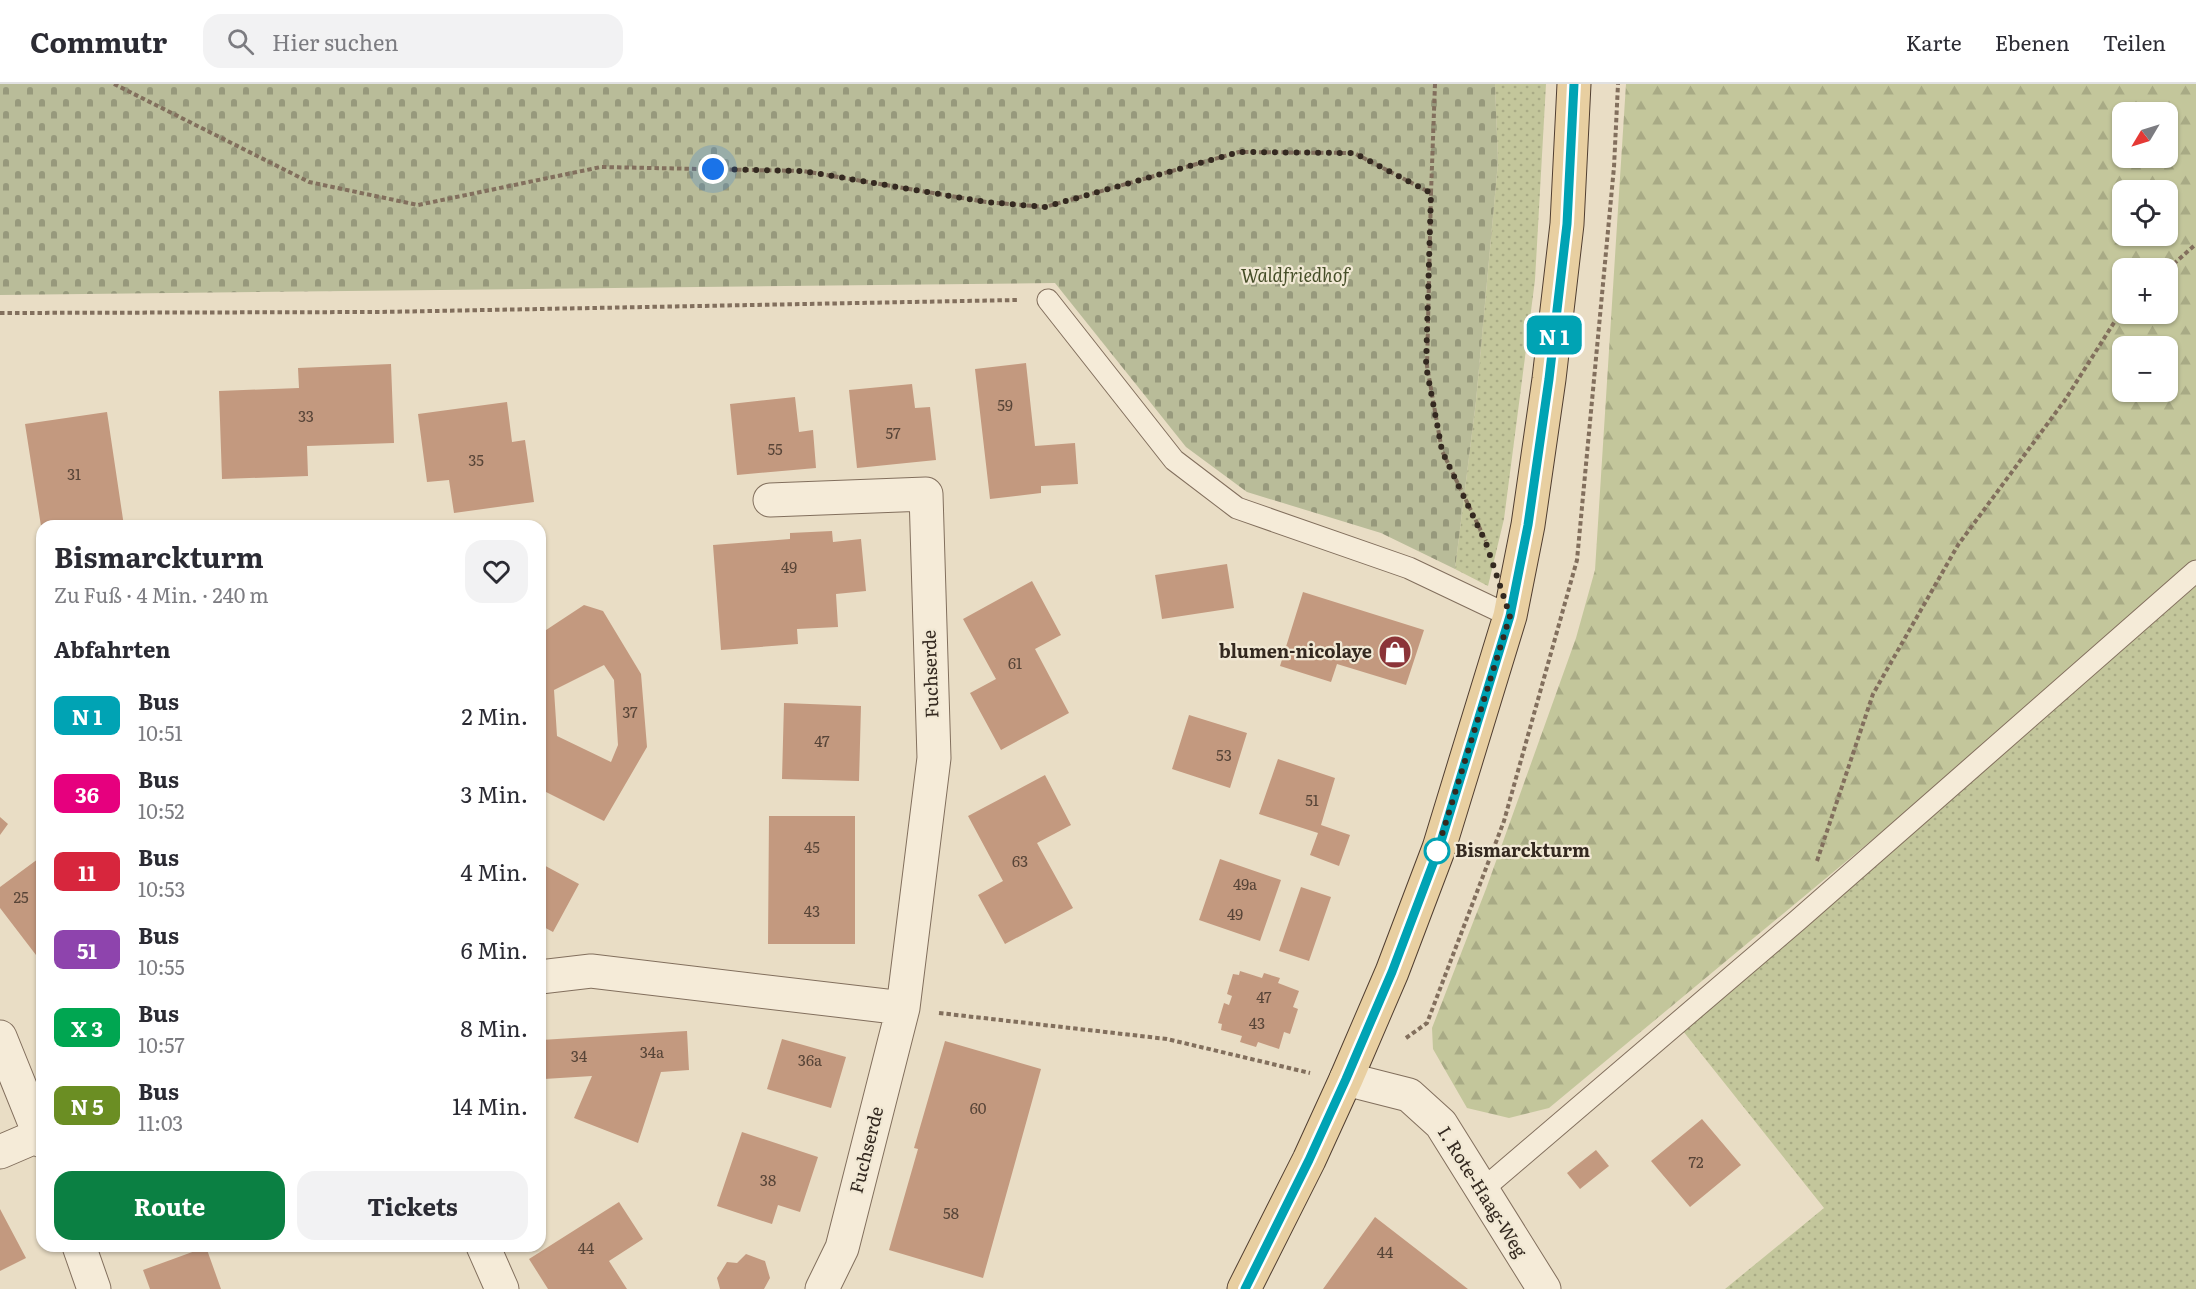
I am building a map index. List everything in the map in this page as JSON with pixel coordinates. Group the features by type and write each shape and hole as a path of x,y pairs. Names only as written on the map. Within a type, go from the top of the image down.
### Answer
{"main road":[{"path":"1245,1289 1309,1160 1392,972 1439,848 1510,616 1528,525 1549,379 1567,224 1574,84"}],"street":[{"name":"Fuchserde","path":"770,500 926,494 934,758 903,1008 842,1248 822,1289"},
{"path":"546,976 591,971 903,1008"},
{"path":"0,1037 36,1124"},
{"name":"I. Rote-Haag-Weg","path":"1346,1079 1409,1095 1441,1124 1544,1289"},
{"path":"0,1152 36,1138"},
{"path":"81,1252 94,1289"},
{"path":"486,1252 502,1289"}],"lane":[{"path":"1048,300 1174,460 1237,508 1409,568 1510,616"},
{"path":"1482,1190 1798,920 2196,571"}],"path":[{"path":"114,84 309,182 418,205 601,167 803,171 986,202 1045,207 1239,152 1354,153 1431,193"},
{"path":"1435,84 1426,366 1442,451 1486,543"},
{"path":"2178,260 2196,244"},
{"path":"0,313 380,312 1048,300"},
{"path":"1816,866 1873,694 1958,545 2065,400 2113,324"},
{"path":"903,1008 1167,1039 1299,1071 1346,1079"}],"green space":[{"name":"Waldfriedhof","path":"0,84 1495,84 1498,162 1476,401 1455,569 1381,533 1247,492 1186,447 1055,283 0,295"},
{"path":"1495,84 1546,84 1535,280 1504,519 1488,586 1455,569 1476,401 1498,162"},
{"path":"1626,84 2196,84 2196,571 1549,1108 1509,1118 1467,1108 1433,1049 1432,1028 1486,889 1576,638 1595,570"},
{"path":"2196,586 2196,1289 1725,1289 1824,1208 1683,1031"}],"building":[{"path":"1026,363 1035,446 1075,443 1078,484 1041,486 1041,493 990,499 975,369"},
{"path":"391,364 394,443 307,446 308,476 222,479 219,391 299,388 298,368"},
{"path":"912,384 915,408 930,407 936,460 857,468 849,390"},
{"path":"795,397 799,432 813,430 816,468 737,475 730,404"},
{"path":"507,402 512,442 525,440 534,502 454,513 449,480 427,482 418,414"},
{"path":"107,412 123,520 40,520 25,424"},
{"path":"832,531 833,542 861,539 866,591 836,594 838,627 797,629 798,644 721,650 713,545 790,539 790,533"},
{"path":"1227,564 1234,608 1162,619 1155,575"},
{"path":"1032,581 1061,635 1035,649 1069,713 1001,750 970,693 996,679 963,619"},
{"path":"1303,592 1424,630 1406,685 1337,664 1331,682 1280,666"},
{"path":"584,605 603,611 641,674 647,747 604,821 546,792 546,630","holes":["604,665 614,680 618,745 611,762 557,736 554,690"]},
{"path":"784,703 861,706 859,781 782,779"},
{"path":"1189,715 1247,733 1230,788 1172,769"},
{"path":"1278,759 1335,778 1321,825 1350,835 1339,866 1310,855 1318,833 1259,814"},
{"path":"1045,775 1071,825 1037,843 1073,908 1005,944 978,895 1003,881 968,816"},
{"path":"769,816 855,816 855,944 768,944"},
{"path":"0,817 8,824 0,835"},
{"path":"1220,859 1281,880 1260,941 1199,920"},
{"path":"36,860 36,955 0,908 0,887"},
{"path":"546,866 579,884 553,932 546,928"},
{"path":"1301,887 1331,897 1309,961 1279,951"},
{"path":"1240,971 1262,978 1264,973 1280,978 1278,983 1299,991 1293,1007 1298,1009 1290,1034 1284,1032 1279,1049 1258,1042 1256,1047 1240,1042 1242,1036 1221,1030 1222,1024 1218,1023 1224,1003 1229,1005 1232,996 1227,994 1233,974 1239,975"},
{"path":"687,1031 689,1070 661,1072 638,1143 574,1118 592,1076 546,1079 546,1040"},
{"path":"782,1039 846,1057 831,1108 767,1089"},
{"path":"945,1041 1041,1069 983,1278 889,1250 918,1149 914,1148"},
{"path":"1702,1119 1741,1165 1690,1207 1651,1161"},
{"path":"742,1132 818,1157 800,1212 778,1205 772,1224 717,1206"},
{"path":"1596,1150 1609,1166 1580,1189 1567,1173"},
{"path":"619,1202 643,1239 609,1261 627,1289 548,1289 529,1259 540,1252 546,1252 546,1248"},
{"path":"0,1209 26,1258 0,1271"},
{"path":"1375,1217 1468,1289 1323,1289"},
{"path":"192,1252 208,1252 221,1289 150,1289 143,1270"},
{"path":"746,1254 765,1261 770,1278 764,1289 720,1289 717,1278 727,1262 737,1263"}],"bus line":[{"path":"1245,1289 1309,1160 1392,972 1439,848 1510,616 1528,525 1549,379 1567,224 1574,84"}],"place":[{"name":"blumen-nicolaye","path":"1395,652"},
{"name":"Bismarckturm","path":"1437,851"}],"route":[{"path":"713,169 803,171 986,202 1045,207 1239,152 1354,153 1431,193 1426,366 1442,451 1486,543 1510,616 1437,851"}]}
